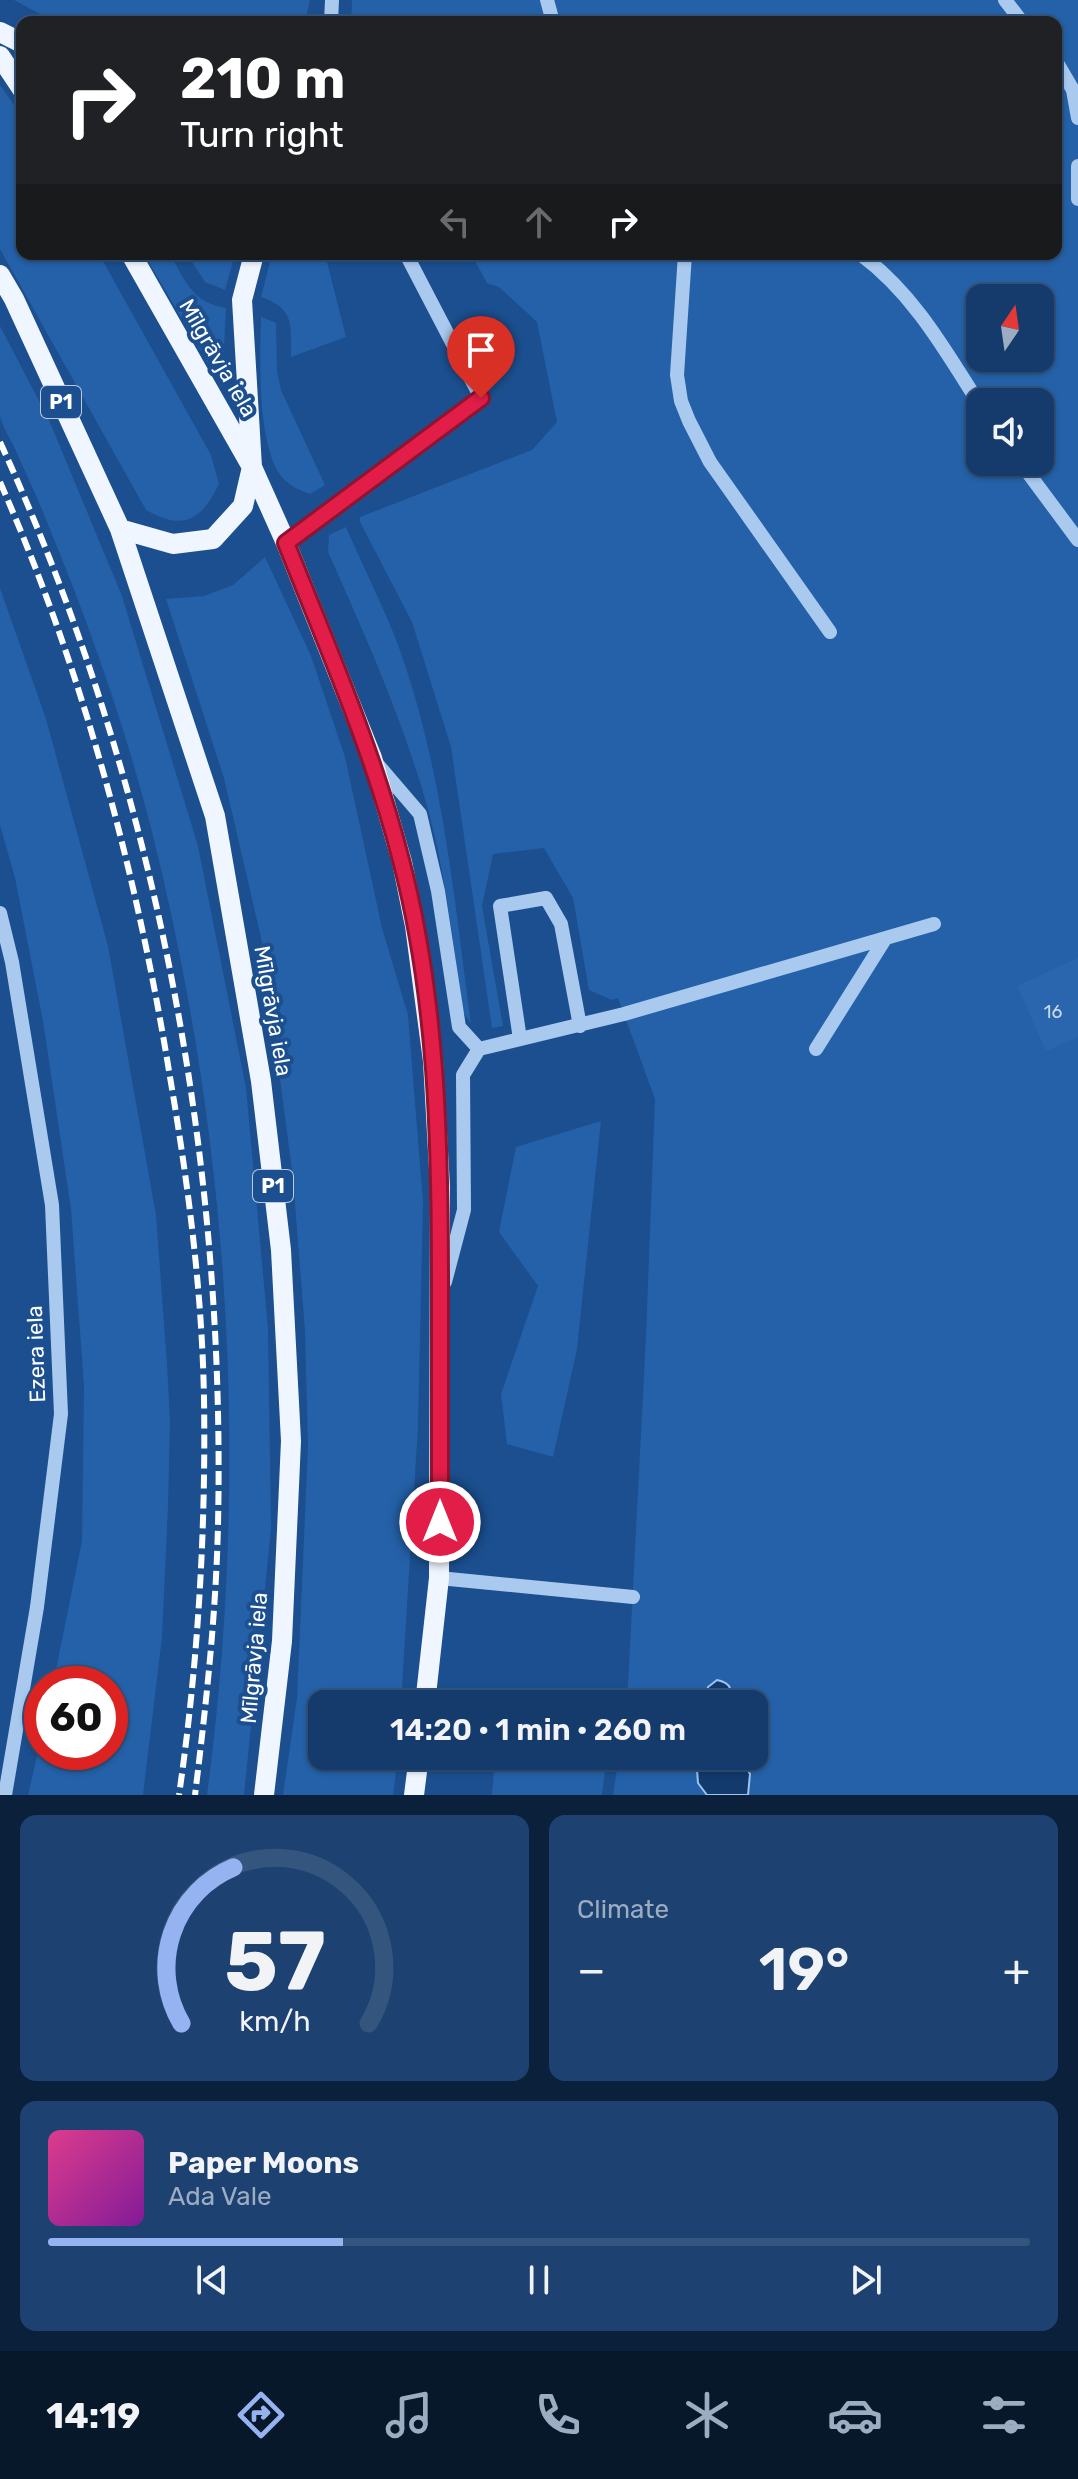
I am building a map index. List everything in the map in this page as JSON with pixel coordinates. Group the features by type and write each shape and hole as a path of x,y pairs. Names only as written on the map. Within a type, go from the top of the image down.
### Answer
{"main road":[{"path":"0,56 16,80"},
{"name":"Mīlgrāvja iela","path":"134,260 252,467 286,543 372,758 402,862 427,1004 440,1187 439,1578 427,1690"},
{"path":"120,529 173,544 213,539 243,506 252,467 242,300 252,260"},
{"name":"Mīlgrāvja iela","path":"0,275 14,299 120,529 215,816 261,1081 281,1250 291,1441 282,1641 264,1795"},
{"path":"414,1795 417,1770"}],"street":[{"path":"1005,0 1017,16"},
{"path":"1062,71 1073,90 1078,118"},
{"path":"1078,166 1078,199"},
{"path":"286,543 481,398 409,260"},
{"path":"685,260 677,375 681,401 717,472 830,632"},
{"path":"867,260 902,291 922,314 969,388"},
{"path":"1030,476 1078,540"},
{"path":"372,758 420,814 438,891 459,1027 479,1049"},
{"path":"520,1039 500,906 546,898 561,924 580,1026"},
{"name":"Ezera iela","path":"0,913 12,962 52,1205 61,1414 37,1607 5,1795"},
{"path":"440,1301 464,1210 463,1075 479,1049 580,1026 934,924"},
{"path":"816,1049 885,939"},
{"path":"439,1578 633,1597"}],"shaded area":[{"path":"14,0 310,0 306,16 44,16"},
{"path":"352,0 1078,0 1078,1795 613,1795 617,1770 768,1770 768,1690 628,1690 655,1099 618,998 612,1000 589,990 573,898 544,848 493,854 482,906 503,1026 492,1028 451,747 412,622 360,522 360,517 532,450 557,422 537,322 499,287 487,283 474,260 1062,260 1062,16 351,16"},
{"path":"0,85 16,108 16,260 102,260 211,455 219,484 198,514 181,521 146,510 0,249"},
{"path":"148,260 173,260 198,296 226,308 222,387"},
{"path":"191,260 233,260 225,290 205,282"},
{"path":"270,260 327,260 346,337 291,357 289,320 280,307 261,297"},
{"path":"261,317 276,323 277,372 281,390 325,485 310,494 282,477 267,440 261,398"},
{"path":"0,326 49,420 122,596 198,846 246,1088 268,1328 271,1529 244,1795 207,1795 220,1673 228,1551 229,1430 225,1308 215,1188 200,1067 178,947 130,752 78,601 0,416"},
{"path":"346,527 393,632 419,711 447,844 471,1024 463,1011 440,862 419,779 383,680 328,552 329,535"},
{"path":"265,557 311,656 345,757 382,928 408,1015 423,1202 418,1426 402,1690 308,1690 308,1770 396,1770 393,1795 283,1795 297,1698 308,1447 305,1331 293,1178 262,942 224,778 166,599 204,596 233,585"},
{"path":"0,588 46,719 108,946 156,1215 170,1420 162,1637 143,1795 28,1795 34,1770 128,1770 128,1666 57,1666 82,1541 84,1386 71,1209 43,1021 15,878 0,825"},
{"path":"601,1121 577,1349 553,1457 507,1444 501,1394 538,1286 499,1232 516,1147"},
{"path":"717,1680 726,1683 730,1690 707,1690"},
{"path":"494,1770 605,1770 602,1795 492,1795"},
{"path":"697,1770 747,1770 750,1774 748,1795 707,1795 698,1783"}],"building":[{"path":"1078,958 1078,1037 1046,1051 1017,986"}],"railway":[{"path":"0,442 54,570 101,702 139,835 170,971 193,1108 209,1246 217,1386 218,1525 210,1660 195,1795"},
{"path":"0,482 57,626 82,700 124,849 157,1001 188,1197 203,1358 204,1497 196,1647 179,1795"}],"route":[{"path":"440,1522 440,1187 433,1061 415,926 402,862 372,758 286,543 481,398"}]}
